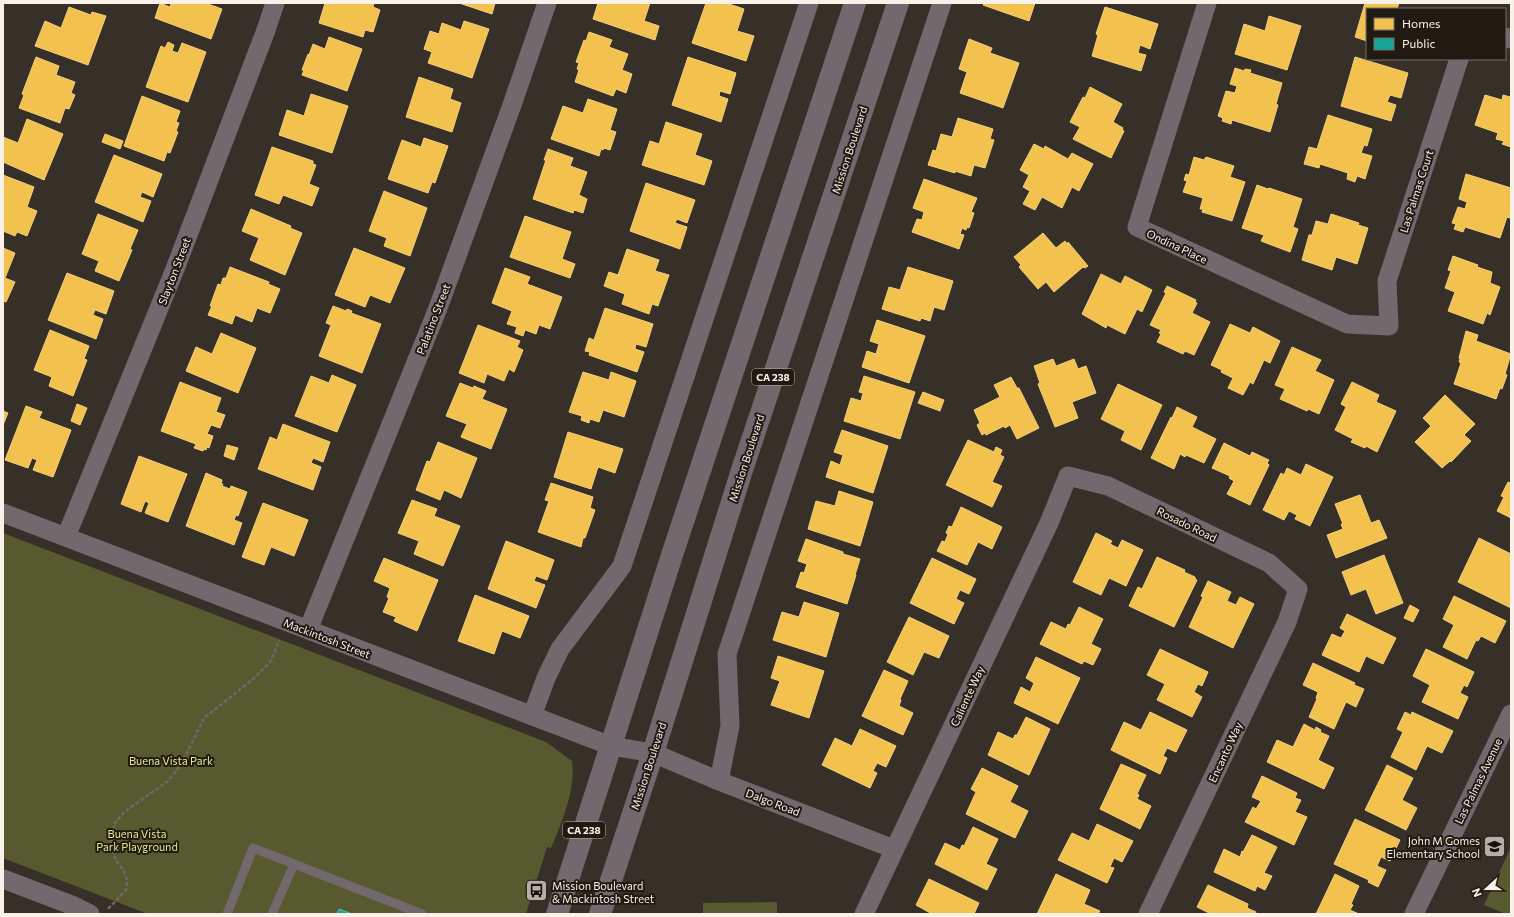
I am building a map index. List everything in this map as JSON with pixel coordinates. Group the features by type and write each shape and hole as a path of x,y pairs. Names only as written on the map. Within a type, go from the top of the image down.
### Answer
{"main road":[{"name":"CA 238","path":"557,914 738,352 855,3"},
{"name":"Mission Boulevard","path":"600,914 653,753 745,460 898,3"}],"street":[{"name":"Slayton Street","path":"66,537 175,269 275,3"},
{"name":"Palatino Street","path":"308,630 438,308 512,106 547,3"},
{"path":"532,716 546,678 560,649 622,566 809,3"},
{"path":"718,781 730,726 727,654 942,3"},
{"name":"Ondina Place","path":"1207,3 1137,227 1347,324 1390,326"},
{"name":"Las Palmas Court","path":"1390,326 1387,281 1459,60"},
{"name":"Rosado Road","path":"1068,476 1108,486 1269,563 1298,589"},
{"name":"Caliente Way","path":"864,914 1046,530 1068,476"},
{"name":"Mackintosh Street","path":"3,513 611,746 653,753"},
{"name":"Encanto Way","path":"1148,914 1287,622 1298,589"},
{"name":"Las Palmas Avenue","path":"1414,914 1511,714"},
{"name":"Dalgo Road","path":"653,753 718,781 894,849"},
{"path":"3,879 74,906 90,914"}],"lane":[{"path":"227,914 253,848 422,914"},
{"path":"272,914 294,864"}],"path":[{"path":"104,914 126,890 127,881 124,871 116,860 112,849 111,836 116,823 124,812 168,781 182,763 204,718 252,680 271,661 287,623"}],"green space":[{"name":"Buena Vista Park","path":"3,533 546,742 572,761 572,783 564,817 551,848 547,847 526,914 148,914 3,858"},
{"path":"1511,847 1511,914 1506,914 1484,905"},
{"path":"777,902 777,914 703,914 703,903"}],"building: Homes":[{"path":"160,3 170,7 171,3 208,3 222,9 211,39 155,18"},
{"path":"325,3 374,3 373,7 380,10 373,32 365,30 363,37 319,23"},
{"path":"459,3 495,3 492,14"},
{"path":"598,3 650,3 644,21 659,26 655,40 593,19"},
{"path":"706,3 726,3 744,9 737,31 754,36 746,61 692,43"},
{"path":"984,3 1035,3 1029,21 983,5"},
{"path":"1365,3 1399,3 1397,8 1366,8 1366,41 1355,37"},
{"path":"69,7 91,15 92,12 106,16 88,65 35,46 45,21 61,28"},
{"path":"1105,7 1158,24 1150,49 1140,45 1138,53 1146,55 1141,71 1092,56 1098,35 1096,34"},
{"path":"1269,16 1301,26 1287,70 1235,54 1244,24 1265,31"},
{"path":"464,21 489,29 472,78 428,63 432,52 424,49 430,31 439,34 442,23 461,30"},
{"path":"589,32 612,40 609,47 628,54 622,70 632,74 626,93 616,89 613,96 575,82 579,70 577,69 579,63 576,62 584,40 586,41"},
{"path":"329,37 362,49 347,91 302,75 304,70 302,70 313,44 325,49"},
{"path":"969,39 992,48 990,53 1019,63 1003,108 960,93 967,72 959,69"},
{"path":"168,42 174,45 172,51 178,53 182,43 206,52 188,102 146,87 161,46 165,48"},
{"path":"36,57 59,66 56,75 75,82 71,93 75,95 69,109 65,108 60,123 19,108 24,95 22,94"},
{"path":"688,57 736,73 730,94 720,91 719,96 728,99 721,122 672,105"},
{"path":"1355,57 1408,73 1401,98 1390,95 1387,102 1396,105 1391,121 1341,106"},
{"path":"1235,68 1244,71 1245,69 1251,70 1250,73 1282,83 1276,104 1278,105 1270,132 1232,120 1231,124 1222,121 1223,118 1218,116 1226,91 1235,93 1237,86 1230,84"},
{"path":"419,77 453,89 450,99 461,103 452,132 406,117"},
{"path":"1090,87 1122,104 1113,122 1123,128 1122,130 1124,131 1111,158 1073,139 1080,127 1070,122"},
{"path":"311,94 348,106 332,153 279,135 287,110 304,116"},
{"path":"1511,94 1511,147 1502,144 1504,141 1496,139 1498,133 1475,125 1485,95 1502,100 1503,95 1510,97"},
{"path":"142,96 180,111 176,122 179,123 176,131 178,132 170,153 167,152 164,161 124,146"},
{"path":"588,99 617,109 610,130 616,132 610,150 604,148 603,150 601,149 599,156 551,139 563,106 583,113"},
{"path":"1328,115 1372,129 1367,146 1364,145 1361,153 1372,156 1365,179 1357,176 1355,182 1347,179 1348,173 1320,164 1319,168 1304,164 1309,147 1317,149"},
{"path":"958,118 993,129 990,139 994,140 985,168 974,165 971,176 928,165 933,150 936,151 941,134 952,137"},
{"path":"27,119 63,134 44,180 3,162 3,137 18,143"},
{"path":"666,122 702,134 695,155 712,161 704,185 642,165 650,141 659,144"},
{"path":"105,134 123,141 120,149 102,142"},
{"path":"424,138 448,146 435,183 432,182 428,193 388,179 402,140 421,147"},
{"path":"1034,144 1044,149 1045,146 1068,159 1072,153 1093,164 1079,191 1072,187 1062,208 1042,197 1035,210 1023,204 1030,191 1023,187 1029,175 1020,170"},
{"path":"272,147 313,161 313,164 316,165 309,184 319,188 312,206 283,195 279,204 255,195"},
{"path":"548,149 573,158 570,166 587,172 579,195 587,199 583,213 574,210 573,213 533,199 546,160 544,160"},
{"path":"114,155 162,174 153,197 142,192 140,197 151,201 143,222 95,202"},
{"path":"1194,157 1204,160 1206,157 1234,166 1230,177 1245,182 1232,221 1202,212 1203,209 1200,209 1203,198 1183,192 1187,181 1184,180 1186,174 1189,175"},
{"path":"1466,174 1511,188 1511,214 1510,218 1507,217 1500,238 1465,227 1463,232 1454,229 1456,224 1452,223 1458,207 1465,209 1467,202 1459,199"},
{"path":"3,175 34,187 27,207 37,211 27,236 17,232 15,236 3,231"},
{"path":"924,179 977,198 971,212 974,213 969,228 967,227 966,230 962,228 960,234 964,235 959,249 912,232 917,219 922,220 924,212 913,208"},
{"path":"646,183 695,200 687,223 677,219 675,223 687,227 680,249 630,231"},
{"path":"1257,185 1302,199 1293,227 1298,229 1290,252 1261,241 1264,235 1242,228"},
{"path":"384,191 427,208 410,256 384,246 387,238 369,231"},
{"path":"251,209 291,226 290,228 302,233 285,275 250,260 259,238 242,231"},
{"path":"98,214 138,230 130,249 132,250 119,281 95,271 99,261 82,254"},
{"path":"1331,214 1359,223 1358,225 1368,228 1357,264 1336,257 1332,270 1302,260 1309,235 1312,235 1316,221 1328,224"},
{"path":"525,216 571,232 562,259 575,264 570,278 510,257"},
{"path":"1043,233 1056,248 1065,241 1067,244 1068,242 1088,266 1085,268 1083,267 1054,292 1046,282 1038,289 1019,267 1021,265 1014,257"},
{"path":"3,248 15,253 5,278 15,282 6,302 3,301"},
{"path":"354,248 405,268 390,303 370,295 365,307 335,295"},
{"path":"627,249 659,260 655,271 669,275 658,306 652,304 649,314 622,304 625,294 604,286 609,272 618,275"},
{"path":"1453,256 1492,272 1490,283 1500,287 1490,315 1487,313 1483,324 1448,311 1455,292 1445,288 1451,271 1448,270"},
{"path":"230,267 269,282 268,284 280,289 270,313 257,308 252,322 235,315 232,324 208,315 218,284 221,285 223,278 226,278"},
{"path":"908,267 953,281 944,310 934,307 930,321 921,318 920,321 882,309 889,287 900,290"},
{"path":"505,268 530,277 527,284 562,297 550,329 539,325 536,334 525,330 523,336 515,333 517,327 507,324 512,311 492,303"},
{"path":"67,273 114,291 106,314 95,310 93,315 103,319 96,339 48,320"},
{"path":"1101,274 1121,284 1125,276 1152,290 1142,312 1137,309 1125,334 1107,325 1106,328 1082,314"},
{"path":"1167,286 1196,300 1195,302 1197,303 1192,313 1210,322 1194,355 1185,351 1183,354 1157,342 1161,334 1159,333 1161,330 1150,325 1166,293 1164,292"},
{"path":"333,306 346,311 347,309 352,311 351,313 381,324 362,373 319,356 331,325 326,323"},
{"path":"605,308 653,324 646,347 636,344 635,349 644,352 637,372 589,355 590,352 585,351 589,338 594,340"},
{"path":"877,320 925,336 909,383 862,367 867,351 876,354 879,344 870,341"},
{"path":"1230,324 1250,333 1253,327 1280,341 1270,363 1264,360 1253,384 1250,382 1243,395 1228,388 1233,378 1221,372 1222,370 1211,365"},
{"path":"478,325 520,341 517,347 523,350 514,372 509,369 504,381 487,374 484,383 459,373"},
{"path":"50,330 89,346 84,359 87,360 73,396 49,386 52,377 34,370"},
{"path":"1466,331 1478,335 1476,341 1511,354 1505,374 1507,375 1502,389 1500,388 1496,399 1454,384 1461,363 1459,362 1459,358"},
{"path":"221,333 256,348 238,393 186,371 196,347 212,354"},
{"path":"1292,347 1321,360 1315,371 1334,380 1319,414 1308,409 1307,411 1280,399 1285,389 1275,385"},
{"path":"1053,359 1056,366 1074,359 1078,369 1086,366 1096,393 1072,402 1078,418 1055,427 1038,384 1040,383 1034,366"},
{"path":"583,372 609,380 611,372 636,381 624,417 603,410 599,422 590,419 589,423 581,420 582,416 569,412"},
{"path":"332,375 356,385 337,432 295,416 311,376 329,383"},
{"path":"864,376 915,392 900,439 844,421 851,398 861,401 863,393 859,392"},
{"path":"1011,377 1017,388 1019,388 1039,428 1017,439 1010,425 1005,428 1004,426 986,435 985,433 982,435 977,425 980,423 974,410 1000,397 994,385"},
{"path":"180,382 221,398 216,412 225,415 220,428 211,425 207,434 213,436 209,448 207,447 206,450 204,449 203,451 194,448 196,444 161,431"},
{"path":"1352,382 1379,395 1376,402 1396,411 1377,452 1366,446 1365,448 1351,442 1353,439 1335,430 1346,407 1341,404"},
{"path":"460,383 473,388 474,386 486,391 482,399 507,409 491,449 461,437 467,424 446,416"},
{"path":"1118,384 1162,405 1141,450 1121,440 1125,431 1101,419"},
{"path":"923,392 944,400 940,411 918,403"},
{"path":"1445,395 1475,424 1464,435 1471,441 1451,462 1450,461 1442,468 1415,442 1431,426 1423,418"},
{"path":"77,404 87,408 80,425 71,421"},
{"path":"26,406 42,412 39,418 71,430 53,477 33,470 37,460 32,458 28,468 5,460"},
{"path":"1177,407 1197,417 1192,427 1216,439 1204,463 1180,454 1174,469 1151,458"},
{"path":"3,411 8,413 3,425"},
{"path":"283,424 330,442 323,462 313,458 311,463 321,467 313,490 258,469 270,437 277,440"},
{"path":"842,430 888,446 873,493 826,477 831,461 840,465 843,455 834,452"},
{"path":"568,432 623,449 615,473 598,467 591,489 554,477"},
{"path":"968,440 994,452 996,447 1002,450 1000,455 1004,457 992,482 1002,486 992,507 946,485"},
{"path":"438,442 477,458 461,498 444,490 440,500 416,490 427,461 430,462"},
{"path":"1224,443 1250,456 1252,452 1269,460 1267,463 1269,465 1250,505 1227,494 1234,481 1229,478 1230,476 1212,468"},
{"path":"227,445 238,448 234,460 224,456"},
{"path":"139,456 187,474 168,522 145,513 149,503 145,501 141,512 121,504"},
{"path":"1306,464 1333,477 1310,526 1295,519 1297,515 1289,511 1284,520 1263,510 1281,473 1284,475 1287,468 1301,475"},
{"path":"206,473 222,480 222,486 230,489 231,486 247,492 238,516 236,515 234,520 242,523 234,545 186,526"},
{"path":"1508,482 1511,483 1511,518 1497,511 1504,497 1501,496"},
{"path":"551,483 593,497 590,508 595,510 585,538 583,538 581,547 538,532 549,501 545,500"},
{"path":"839,491 873,502 860,546 808,529 816,501 835,506"},
{"path":"1360,495 1371,523 1379,520 1387,538 1336,558 1327,535 1343,529 1341,524 1343,524 1335,504"},
{"path":"412,500 437,509 434,516 460,526 443,566 414,554 419,541 398,533"},
{"path":"263,503 308,520 294,556 271,547 264,565 242,557"},
{"path":"961,507 1002,527 992,549 978,542 967,565 937,551 942,541 945,542 948,534 946,533 949,526 952,527"},
{"path":"1096,533 1112,541 1110,544 1118,548 1122,540 1143,550 1126,586 1109,578 1101,595 1073,582"},
{"path":"1479,538 1511,554 1511,608 1458,582"},
{"path":"806,539 843,552 843,554 860,559 847,604 796,587 801,572 804,573 807,564 798,561"},
{"path":"506,541 554,560 547,580 536,576 534,581 545,585 536,608 488,589"},
{"path":"1384,555 1403,603 1376,614 1366,589 1351,595 1342,572"},
{"path":"1157,557 1185,570 1184,572 1195,577 1197,580 1174,627 1129,606 1138,587 1142,589"},
{"path":"384,558 438,580 417,631 394,621 396,617 383,612 389,598 387,597 390,588 374,581"},
{"path":"932,558 976,579 969,594 960,590 956,599 964,603 954,624 910,603"},
{"path":"1208,581 1231,592 1227,601 1236,605 1240,597 1254,604 1233,648 1189,627 1203,597 1201,596"},
{"path":"475,595 529,616 520,638 502,631 494,654 458,641"},
{"path":"1454,596 1506,621 1495,643 1481,636 1478,641 1476,640 1467,659 1443,647 1454,625 1443,619"},
{"path":"804,602 839,613 826,657 773,640 782,612 799,617"},
{"path":"1410,605 1419,610 1413,622 1404,618"},
{"path":"1079,607 1103,619 1091,644 1101,649 1093,665 1084,661 1082,664 1040,644 1051,622 1066,629 1068,624 1070,625"},
{"path":"1347,614 1396,638 1383,664 1366,656 1359,672 1322,655 1332,634 1341,638 1345,631 1340,628"},
{"path":"909,617 949,636 939,658 924,652 913,675 887,662"},
{"path":"1160,649 1208,672 1202,686 1198,684 1194,692 1202,697 1192,717 1157,700 1165,684 1147,675"},
{"path":"1426,649 1474,672 1467,687 1464,685 1460,693 1468,697 1458,719 1422,702 1430,685 1413,676"},
{"path":"778,656 824,671 809,718 771,705 780,681 771,678"},
{"path":"1036,657 1080,678 1058,724 1014,703 1021,687 1030,692 1034,683 1026,678"},
{"path":"1313,663 1355,683 1354,685 1364,689 1356,707 1346,702 1334,729 1309,717 1317,699 1318,692 1303,685"},
{"path":"884,670 908,681 900,699 899,706 913,713 903,735 862,716"},
{"path":"1150,712 1187,730 1176,752 1167,748 1163,756 1167,758 1160,774 1111,750 1124,722 1141,730"},
{"path":"1405,712 1411,715 1412,712 1453,731 1442,753 1427,746 1416,770 1391,757 1403,732 1397,729"},
{"path":"1026,717 1050,729 1029,775 988,755 998,732 1013,739 1015,735 1017,735"},
{"path":"1304,724 1315,730 1316,727 1321,730 1320,732 1329,736 1318,760 1334,768 1324,789 1267,762 1277,740 1293,747"},
{"path":"860,729 896,746 886,767 877,763 873,771 877,773 870,788 822,765 835,738 852,746"},
{"path":"1121,764 1146,775 1137,794 1139,795 1137,799 1151,806 1140,829 1100,809"},
{"path":"1387,765 1413,778 1402,800 1417,808 1406,830 1365,810"},
{"path":"982,768 1018,786 1010,802 1028,811 1015,838 966,814 976,792 971,789"},
{"path":"1262,776 1297,793 1295,798 1301,800 1295,812 1307,817 1294,845 1245,822 1253,807 1256,809 1261,801 1252,797"},
{"path":"1355,819 1400,840 1390,861 1381,857 1377,866 1386,870 1378,887 1368,882 1369,880 1334,864"},
{"path":"1097,824 1133,841 1122,862 1114,858 1110,867 1114,868 1107,883 1058,860 1072,833 1089,841"},
{"path":"973,827 998,839 986,864 997,869 987,890 935,864 945,843 960,850 962,845 964,846"},
{"path":"1252,835 1277,847 1264,873 1272,876 1265,890 1257,886 1255,891 1214,872 1224,849 1240,857"},
{"path":"1056,874 1090,890 1084,904 1100,911 1098,914 1037,914"},
{"path":"1335,874 1359,886 1350,910 1359,914 1316,914"},
{"path":"929,879 979,903 974,914 932,914 916,905"},
{"path":"1208,885 1248,904 1247,908 1256,912 1255,914 1211,914 1197,907"}],"building: Public":[{"path":"339,909 352,914 337,914"}],"place":[{"name":"John M Gomes Elementary School","path":"1495,846"},
{"name":"Mission Boulevard & Mackintosh Street","path":"537,891"}],"park label":[{"name":"Buena Vista Park Playground","path":"137,839"}]}
